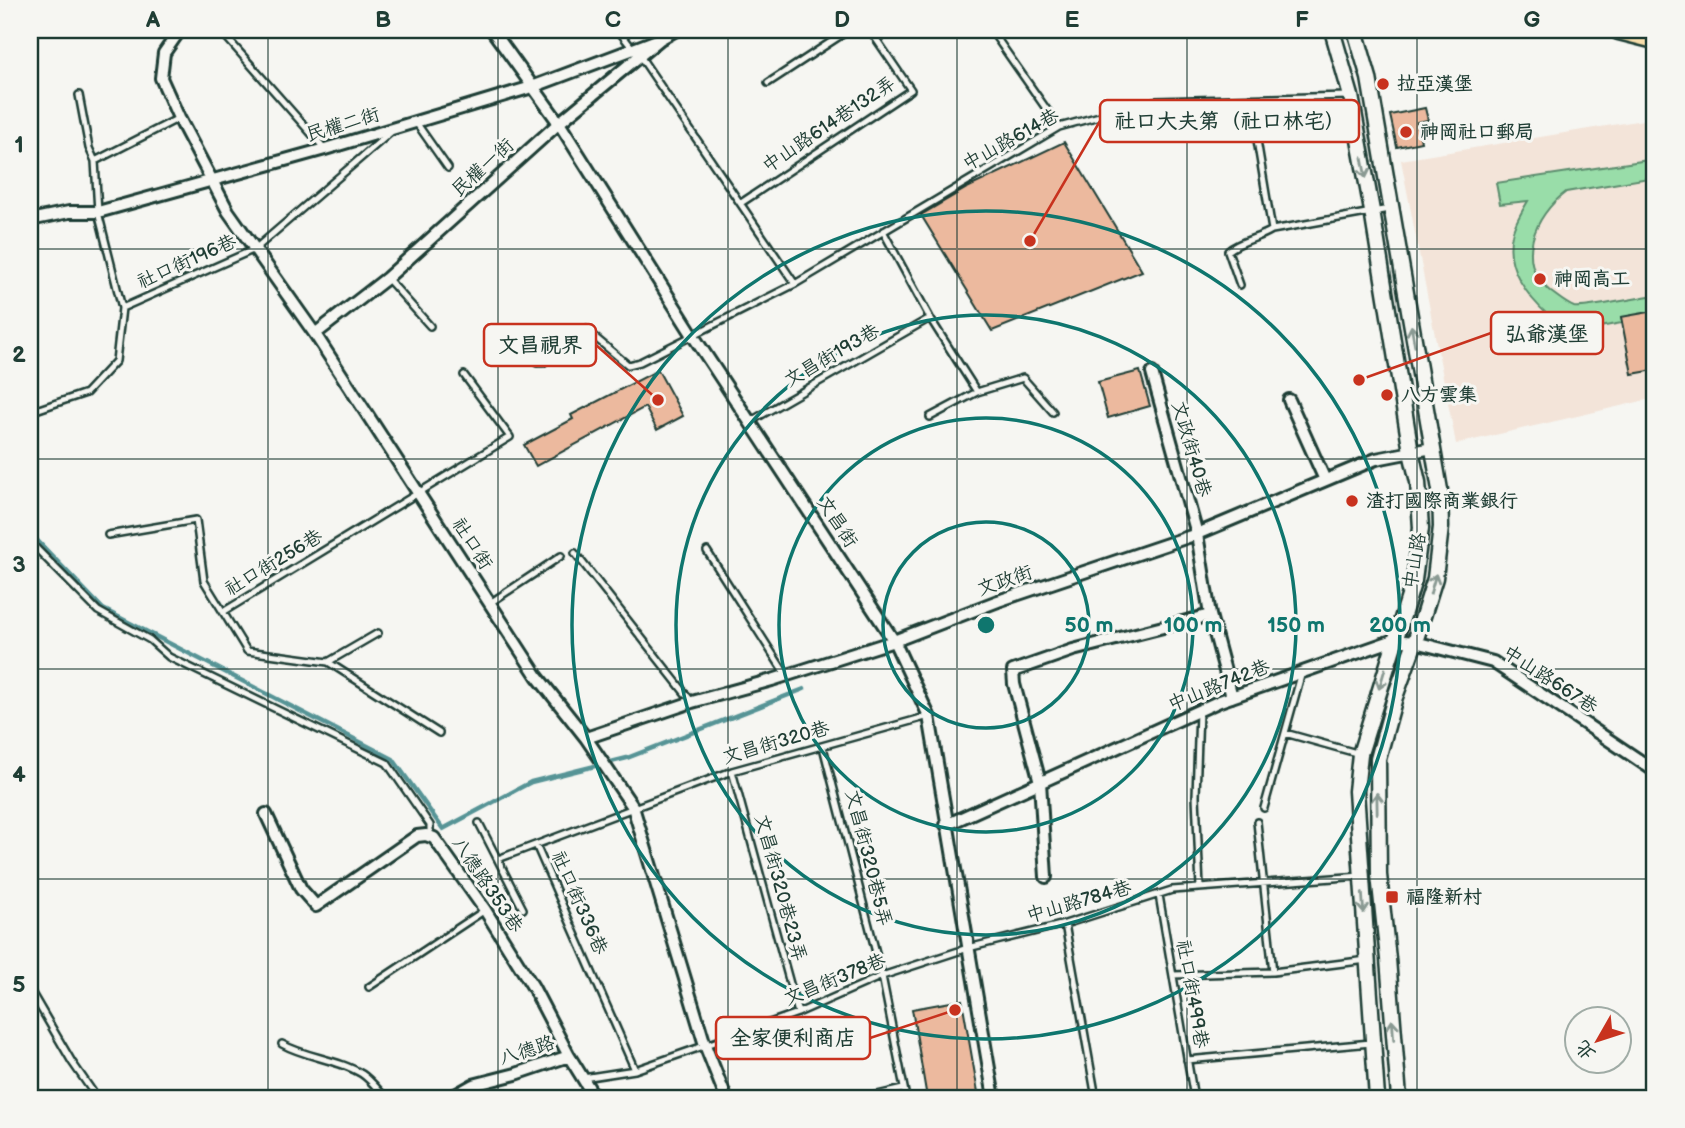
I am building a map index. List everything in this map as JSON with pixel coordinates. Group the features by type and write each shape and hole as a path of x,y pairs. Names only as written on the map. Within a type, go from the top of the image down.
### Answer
{"main road":[{"path":"1619,30 1655,39"}],"street":[{"name":"社口街","path":"180,30 164,53 161,78 228,211 315,334 537,676 586,738 632,807 705,1045 726,1098"},
{"name":"文昌街","path":"492,30 559,124 694,337 894,641 929,716 994,1098"},
{"name":"民權一街","path":"315,334 387,278 637,52 676,30"},
{"name":"中山路","path":"1332,30 1351,96 1373,212 1418,482 1421,528 1414,580 1360,754 1356,791 1377,1098"},
{"name":"中山路","path":"1355,30 1369,78 1440,490 1440,553 1435,578 1395,697 1378,759 1379,875 1399,1098"},
{"name":"民權二街","path":"30,219 69,212 98,212 211,181 532,87 637,52"},
{"name":"文政街40巷","path":"1152,373 1197,534 1210,615 1232,697"},
{"path":"1289,400 1325,480"},
{"name":"文政街","path":"586,738 692,702 786,676 894,641 998,601 1197,534 1376,459 1432,448"},
{"path":"1046,877 1040,782 1014,684 1013,671 1073,650 1210,615"},
{"name":"中山路742巷","path":"946,825 1232,697 1394,640 1415,642"},
{"name":"中山路667巷","path":"1415,642 1493,662 1655,771"},
{"name":"八德路353巷","path":"266,814 302,889 316,906 417,836 430,836 485,910 533,987 569,1056"},
{"name":"八德路","path":"450,1098 473,1085 569,1056 595,1098"}],"lane":[{"path":"220,30 325,149"},
{"path":"618,30 637,52 795,284"},
{"path":"768,83 849,30"},
{"name":"中山路614巷132弄","path":"741,203 911,90 870,30"},
{"path":"991,30 1059,127"},
{"path":"79,95 89,148 95,161 98,212 122,308"},
{"name":"中山路614巷","path":"504,339 537,363 543,363 574,335 585,329 628,365 640,362 795,284 1059,127 1155,101 1351,96"},
{"path":"1250,98 1272,230"},
{"path":"95,161 179,118"},
{"path":"415,121 448,168"},
{"name":"社口街196巷","path":"30,412 86,393 116,361 122,308 255,249 399,126"},
{"path":"1240,285 1228,251 1238,243 1272,230 1392,208"},
{"path":"883,231 930,318 976,392"},
{"path":"387,278 430,326"},
{"name":"文昌街193巷","path":"750,422 930,318"},
{"name":"社口街256巷","path":"439,733 328,662 247,651 223,612 510,437 464,375"},
{"path":"930,417 976,392 1023,378 1053,412"},
{"path":"108,535 196,520 204,581 223,612"},
{"path":"30,542 98,611 150,640 169,657 215,677 387,763 430,825 430,836"},
{"path":"707,551 786,676"},
{"path":"575,553 692,702"},
{"path":"490,603 561,556"},
{"path":"328,662 378,633"},
{"path":"1264,808 1302,672"},
{"path":"1199,711 1196,796 1199,888"},
{"name":"文昌街320巷","path":"632,807 732,771 929,716"},
{"path":"1285,733 1360,754"},
{"name":"文昌街320巷5弄","path":"823,747 882,976 906,1098"},
{"name":"文昌街320巷23弄","path":"732,771 798,1013"},
{"name":"社口街336巷","path":"632,807 536,845 635,1070"},
{"path":"1257,822 1273,972"},
{"path":"480,823 523,909"},
{"path":"498,859 536,845"},
{"name":"中山路784巷","path":"968,948 1065,924 1172,890 1362,876"},
{"name":"社口街499巷","path":"1159,895 1194,1098"},
{"path":"369,987 485,910"},
{"path":"1065,924 1096,1098"},
{"name":"文昌街378巷","path":"583,1078 635,1070 798,1013 882,976 968,948"},
{"path":"1173,975 1273,972 1367,960"},
{"path":"30,990 72,1062 97,1098"},
{"path":"1187,1060 1374,1043"},
{"path":"282,1044 294,1051 354,1070 369,1080 386,1098"},
{"path":"864,1098 903,1089"}],"shaded area":[{"name":"神岡高工","path":"1655,118 1655,398 1456,444 1401,160"}],"green space":[{"path":"1655,159 1655,177 1566,192 1537,226 1531,254 1533,267 1540,280 1551,292 1571,306 1589,306 1655,295 1655,317 1528,340 1521,321 1549,316 1526,290 1511,258 1513,231 1528,201 1500,204 1496,183"}],"building":[{"name":"神岡社口郵局","path":"1425,108 1428,120 1417,122 1421,142 1397,147 1390,115"},
{"path":"1064,142 1142,271 992,331 921,215 967,188"},
{"path":"1655,311 1655,370 1632,374 1621,317"},
{"path":"658,370 683,416 657,430 645,407 536,466 524,445 573,419 571,415"},
{"path":"1140,371 1150,406 1108,418 1098,382"},
{"path":"962,1000 979,1098 927,1098 912,1009"}],"waterway":[{"path":"30,533 103,609 393,759 443,829 531,782 627,758 804,689"}],"place":[{"name":"拉亞漢堡","path":"1383,84"},
{"name":"神岡社口郵局","path":"1406,132"},
{"name":"社口大夫第（社口林宅）","path":"1030,241"},
{"name":"神岡高工","path":"1540,279"},
{"name":"弘爺漢堡","path":"1359,380"},
{"name":"八方雲集","path":"1387,395"},
{"name":"文昌視界","path":"658,400"},
{"name":"渣打國際商業銀行","path":"1352,501"},
{"name":"福隆新村","path":"1392,897"},
{"name":"全家便利商店","path":"955,1010"}]}
